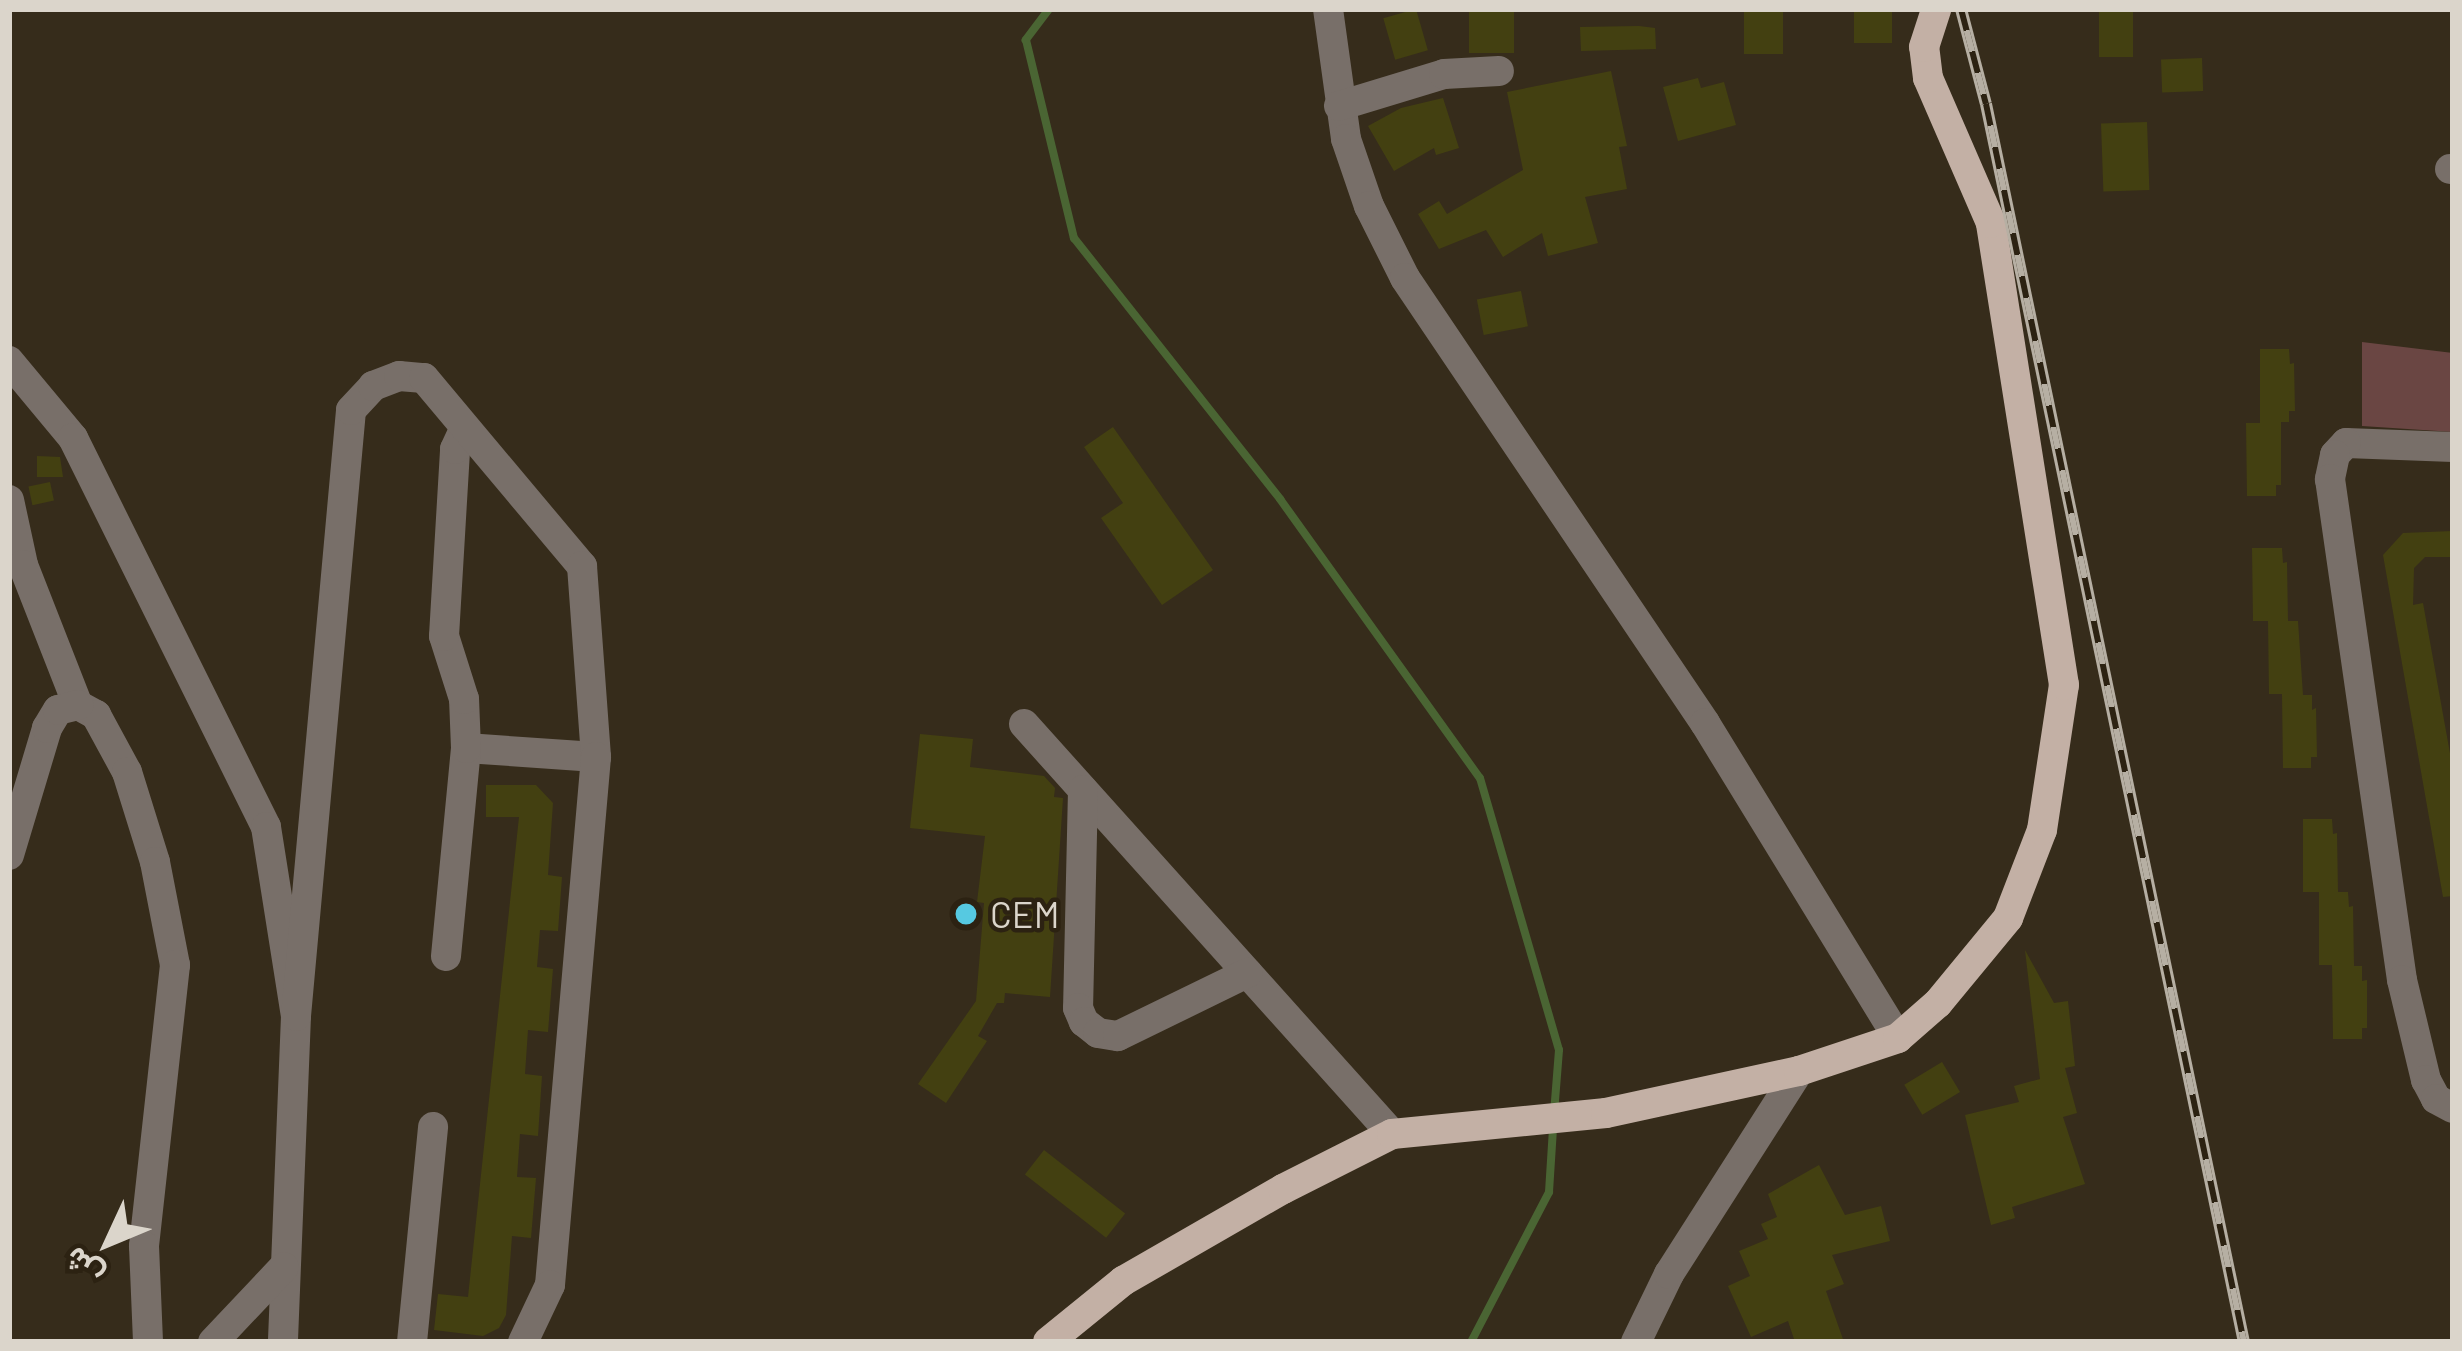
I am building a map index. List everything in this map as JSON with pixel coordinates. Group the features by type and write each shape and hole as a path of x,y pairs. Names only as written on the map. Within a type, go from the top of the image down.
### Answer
{"main road":[{"path":"1048,1342 1124,1281 1283,1189 1392,1134 1606,1113 1799,1071 1898,1038 1938,1003 2008,918 2042,830 2064,685 1991,223 1972,170 1928,78 1924,46 1936,9"}],"street":[{"path":"1328,9 1339,106 1369,206 1405,278 1705,723 1898,1038"},
{"path":"1339,106 1444,74 1499,70"},
{"path":"9,361 73,437 266,826 296,1016"},
{"path":"284,1342 296,1016 351,410 373,386 399,376 424,378 582,566 596,757 550,1285 523,1342"},
{"path":"446,956 466,748 464,699 443,636 455,449 465,428"},
{"path":"2453,446 2346,443 2335,454 2330,479 2402,980 2426,1081 2436,1099 2453,1108"},
{"path":"9,500 23,565 78,705 96,715 128,772 155,862 175,965 144,1246 148,1342"},
{"path":"9,585 47,626"},
{"path":"11,836 47,728 58,710 78,705"},
{"path":"1024,724 1392,1134"},
{"path":"466,748 596,757"},
{"path":"1083,790 1078,1008 1084,1022 1098,1033 1118,1036 1247,973"},
{"path":"1636,1342 1669,1274 1799,1071"},
{"path":"412,1342 433,1127"},
{"path":"213,1342 284,1268"}],"shaded area":[{"path":"2362,342 2453,353 2453,432 2362,426"}],"building":[{"path":"1416,9 1428,50 1395,60 1383,18"},
{"path":"1469,9 1514,9 1514,53 1469,53"},
{"path":"1744,9 1783,9 1783,54 1744,54"},
{"path":"1854,9 1892,9 1892,43 1854,43"},
{"path":"2099,9 2133,9 2133,57 2099,57"},
{"path":"1580,27 1655,28 1656,49 1581,51"},
{"path":"2202,58 2203,91 2162,92 2161,59"},
{"path":"1611,71 1627,146 1619,147 1627,189 1585,197 1598,243 1548,256 1542,233 1503,257 1486,230 1439,249 1418,214 1439,201 1447,214 1523,170 1507,92"},
{"path":"1698,78 1701,88 1724,82 1736,125 1678,141 1663,87"},
{"path":"1443,98 1459,148 1436,155 1434,148 1394,171 1368,126 1401,108"},
{"path":"2147,122 2149,190 2103,192 2101,124"},
{"path":"1521,291 1528,326 1484,335 1477,300"},
{"path":"2260,349 2289,349 2290,364 2294,363 2295,411 2289,411 2289,422 2281,422 2281,485 2276,485 2276,496 2247,496 2246,423 2260,423"},
{"path":"1113,427 1213,570 1162,605 1101,518 1123,503 1084,447"},
{"path":"37,456 60,457 63,477 37,477"},
{"path":"50,482 54,501 32,505 28,487"},
{"path":"2453,531 2453,557 2425,557 2414,568 2413,605 2423,603 2453,770 2453,896 2443,897 2383,555 2403,533"},
{"path":"2252,548 2282,548 2283,563 2287,562 2288,621 2298,621 2303,695 2312,695 2312,710 2316,708 2317,757 2311,757 2311,768 2283,768 2282,694 2269,694 2268,621 2253,621"},
{"path":"920,734 973,739 970,767 1044,776 1055,788 1054,797 1063,798 1050,997 1005,993 1004,1003 997,1003 978,1036 987,1041 946,1103 918,1084 976,1001 984,903 977,902 985,836 910,828"},
{"path":"486,785 536,785 553,803 548,875 562,877 558,931 540,930 537,967 553,969 548,1032 528,1030 525,1074 542,1076 538,1136 520,1134 517,1177 536,1178 531,1238 512,1236 506,1315 499,1328 483,1336 434,1330 438,1294 468,1297 519,817 486,817"},
{"path":"2303,819 2332,819 2333,834 2337,833 2338,892 2348,892 2349,907 2353,906 2354,966 2362,966 2362,981 2367,980 2367,1028 2362,1028 2362,1039 2333,1039 2332,965 2319,965 2319,892 2303,892"},
{"path":"2025,950 2054,1003 2068,1001 2075,1066 2065,1068 2077,1113 2063,1117 2085,1184 2012,1207 2015,1218 1991,1225 1965,1115 2019,1102 2014,1086 2040,1079"},
{"path":"1942,1062 1960,1092 1922,1115 1904,1085"},
{"path":"1044,1150 1125,1213 1106,1238 1025,1174"},
{"path":"1819,1165 1845,1215 1881,1206 1890,1241 1832,1255 1844,1284 1826,1291 1844,1342 1795,1342 1788,1321 1751,1337 1728,1286 1750,1276 1739,1251 1768,1239 1761,1224 1777,1217 1768,1194"}],"waterway":[{"path":"1049,9 1026,40 1074,238 1280,499 1480,778 1559,1050 1554,1113"},
{"path":"1471,1342 1549,1192 1553,1128"}],"railway":[{"path":"1961,9 1986,104 2244,1342"}],"place":[{"name":"CEM","path":"966,914"}]}
